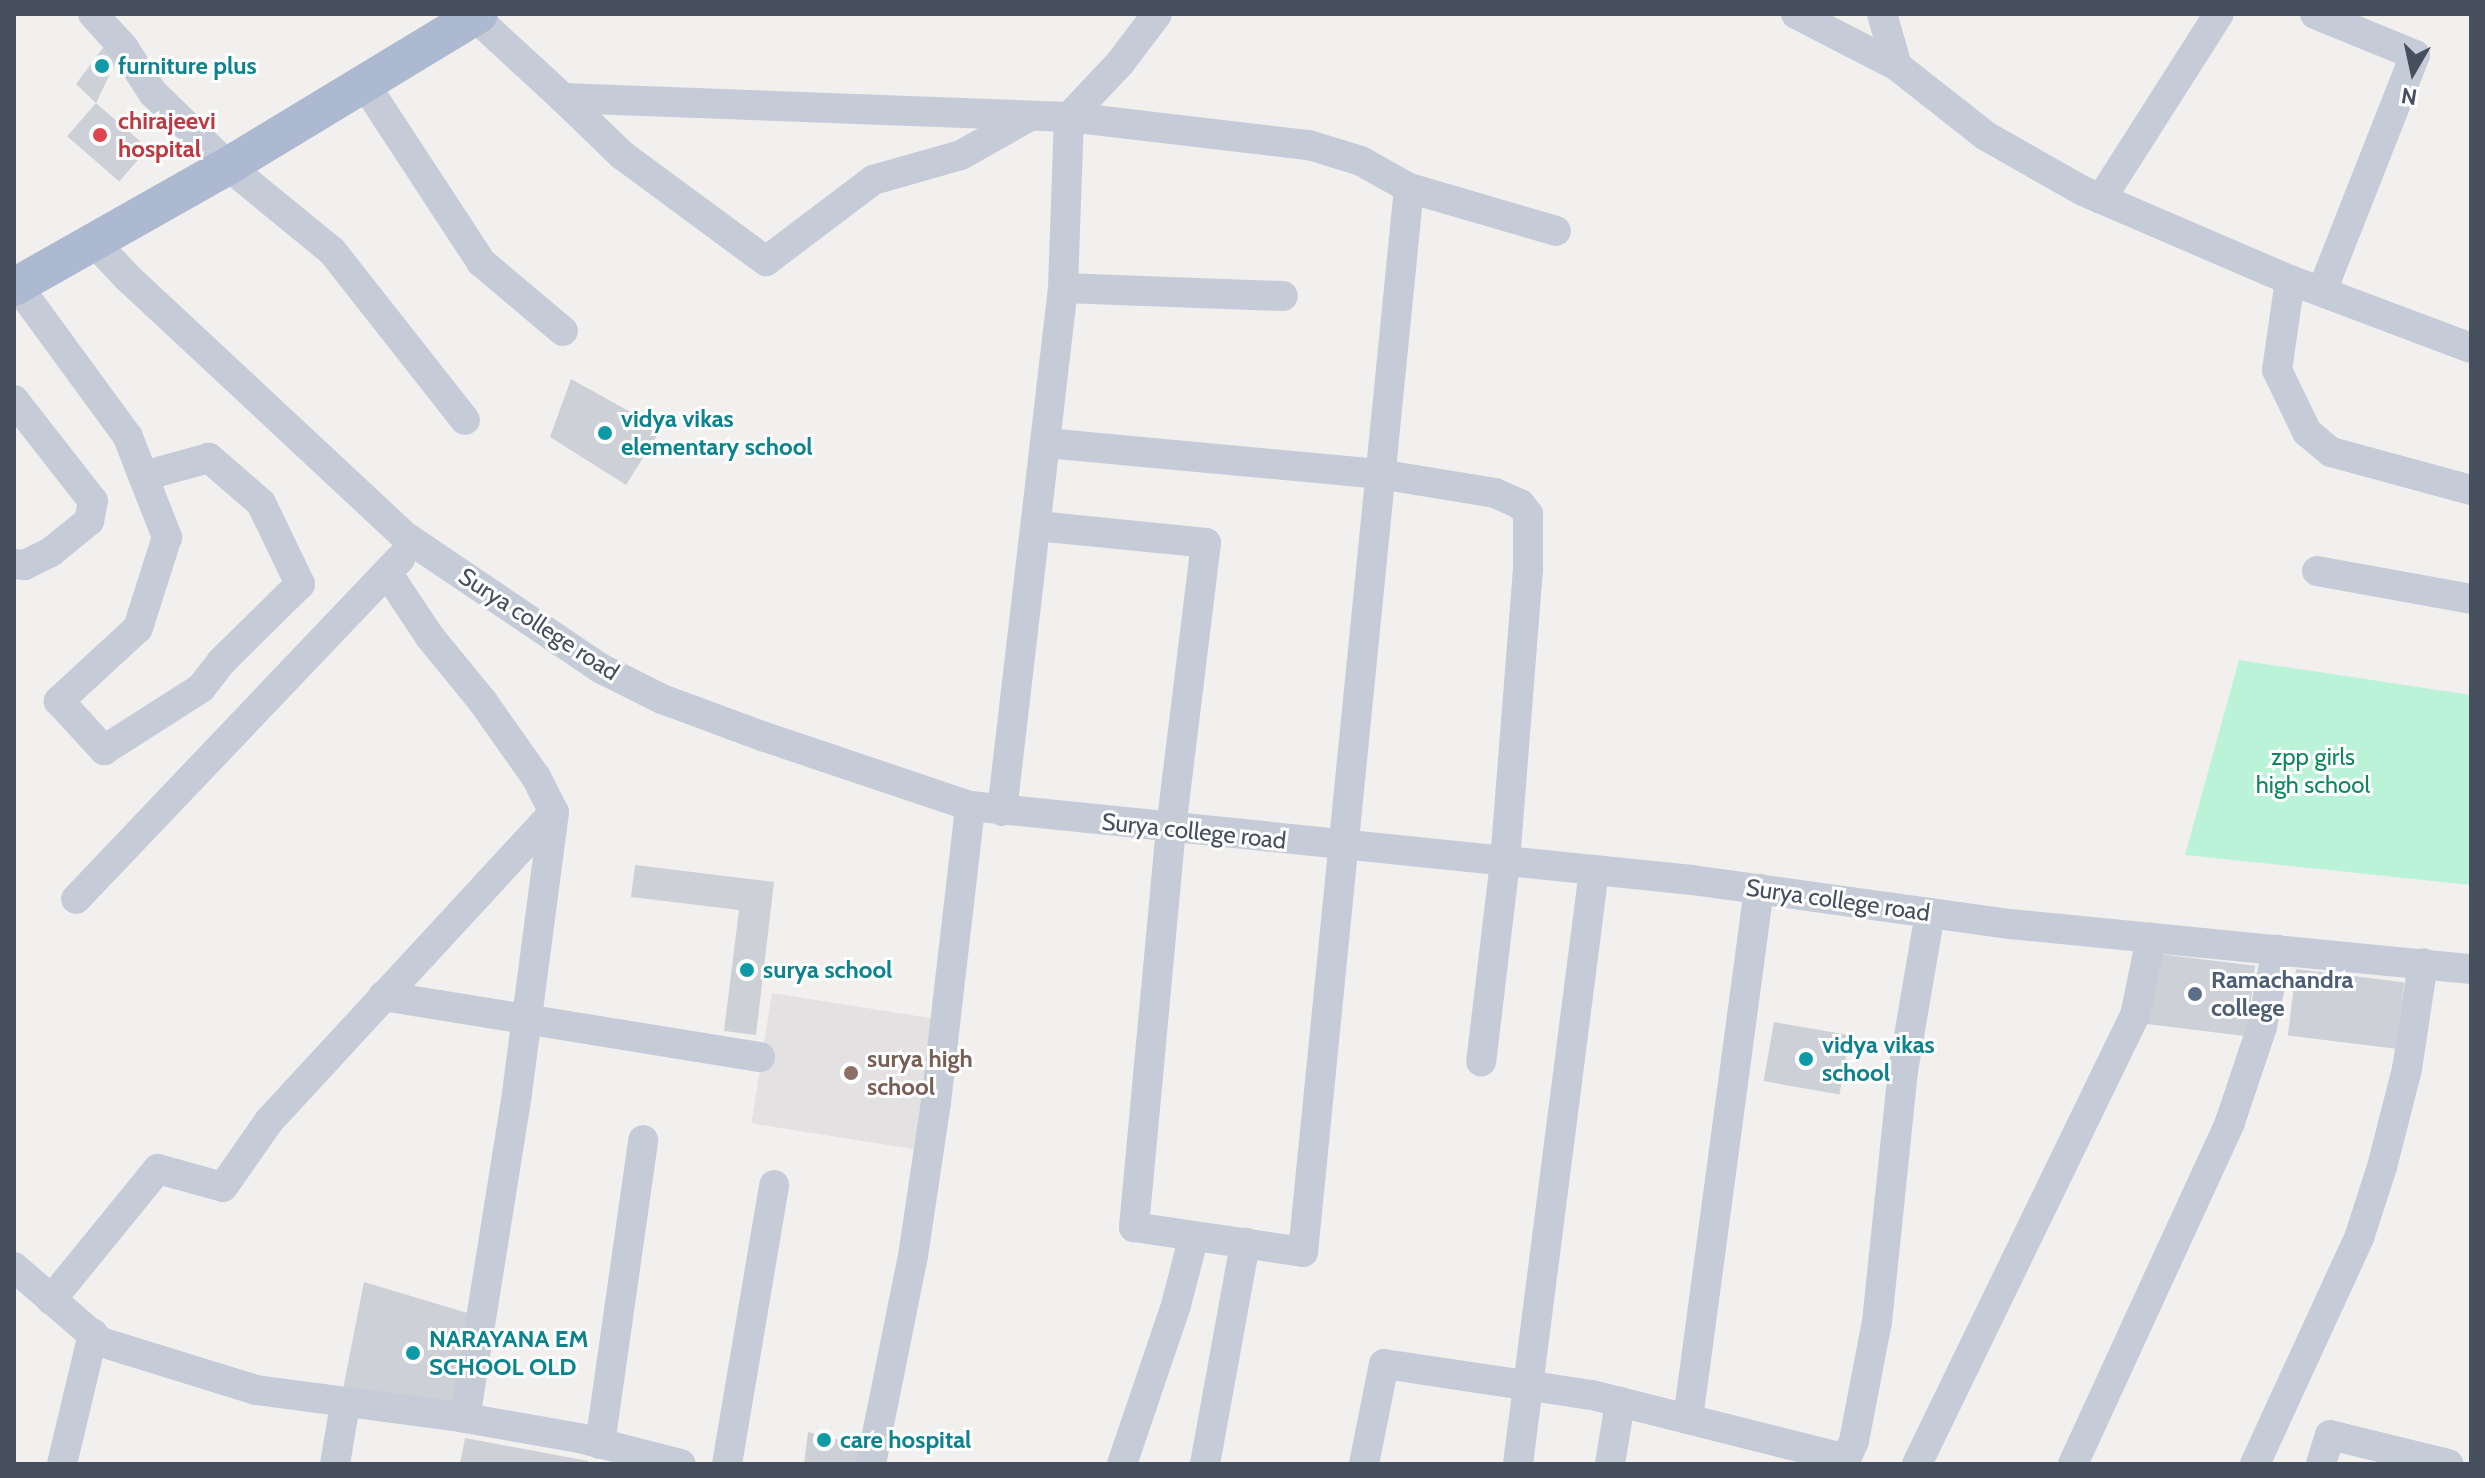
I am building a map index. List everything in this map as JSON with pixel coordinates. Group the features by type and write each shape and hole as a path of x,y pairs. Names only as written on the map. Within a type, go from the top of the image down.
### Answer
{"main road":[{"path":"15,285 228,166 477,15"}],"street":[{"path":"93,14 123,47 153,93 228,166 332,251 465,420"},
{"path":"1002,811 1063,288 1069,117 1120,63 1157,14"},
{"path":"1796,14 1897,66 1986,136 2101,199 2290,280 2471,348"},
{"path":"1882,14 1897,66"},
{"path":"2101,199 2219,14"},
{"path":"2315,14 2415,55 2322,291"},
{"path":"477,15 622,155 766,261 873,180 961,155 1030,116"},
{"path":"364,83 481,262 563,331"},
{"path":"563,98 1069,117 1309,145 1361,161 1409,188 1556,231"},
{"path":"1037,526 1206,543 1171,828 1134,1227 1303,1252 1409,188"},
{"name":"Surya college road","path":"94,242 128,278 414,543 602,669 662,699 836,762 970,806 1759,889 1930,913 2151,938 2471,969"},
{"path":"2290,280 2277,370 2307,432 2331,452 2471,490"},
{"path":"15,285 128,437 143,476 167,537 138,628 59,701 104,750 201,688 221,662 300,584 261,503 209,458 143,476"},
{"path":"1063,288 1283,296"},
{"path":"14,400 93,501 89,521 51,552 24,565 14,564"},
{"path":"1046,443 1379,474 1495,493 1520,504 1528,514 1528,569 1505,862 1481,1062"},
{"path":"76,899 388,574 414,543"},
{"path":"2317,571 2471,599"},
{"path":"388,574 430,637 483,702 536,777 554,812 527,1017 465,1418"},
{"path":"871,1464 913,1256 936,1102 970,806"},
{"path":"51,1300 158,1169 223,1187 269,1121 554,812"},
{"path":"1518,1464 1594,871"},
{"path":"1688,1419 1759,889"},
{"path":"1364,1464 1384,1364 1620,1402 1688,1419 1757,1450 1846,1462 1854,1441 1877,1322 1903,1071 1930,913"},
{"path":"1917,1464 2135,1016 2151,938"},
{"path":"2073,1464 2230,1122 2262,1027 2277,949"},
{"path":"2255,1464 2359,1238 2382,1167 2407,1069 2423,963"},
{"path":"383,996 760,1057"},
{"path":"600,1444 643,1140"},
{"path":"727,1464 774,1185"},
{"path":"1122,1464 1176,1305 1194,1236"},
{"path":"1205,1464 1245,1243"},
{"path":"14,1267 101,1342 256,1390 465,1418 600,1444 681,1464"},
{"path":"62,1464 93,1334"},
{"path":"1610,1464 1620,1402"},
{"path":"335,1464 345,1404"},
{"path":"2321,1464 2330,1435 2448,1464"}],"shaded area":[{"name":"surya high school","path":"772,993 946,1021 925,1151 751,1123"}],"green space":[{"name":"zpp girls high school","path":"2239,660 2471,695 2471,885 2185,855"}],"building":[{"name":"furniture plus","path":"111,37 123,47 96,103 76,84"},
{"path":"96,103 148,148 119,181 67,136"},
{"name":"vidya vikas elementary school","path":"571,379 661,429 626,485 550,437"},
{"name":"surya school","path":"635,865 774,882 756,1035 724,1031 739,910 631,897"},
{"name":"Ramachandra college","path":"2143,952 2255,966 2247,1036 2134,1022"},
{"path":"2296,969 2404,982 2396,1049 2288,1036"},
{"name":"vidya vikas school","path":"1774,1022 1850,1035 1839,1094 1764,1081"},
{"name":"NARAYANA EM SCHOOL OLD","path":"364,1282 481,1317 465,1418 343,1389"},
{"name":"care hospital","path":"808,1432 874,1449 871,1464 804,1464"},
{"path":"465,1438 588,1461 588,1464 460,1464"}],"place":[{"name":"furniture plus","path":"102,66"},
{"name":"chirajeevi hospital","path":"100,135"},
{"name":"vidya vikas elementary school","path":"605,433"},
{"name":"surya school","path":"747,970"},
{"name":"Ramachandra college","path":"2195,994"},
{"name":"vidya vikas school","path":"1806,1059"},
{"name":"surya high school","path":"851,1073"},
{"name":"NARAYANA EM SCHOOL OLD","path":"413,1353"},
{"name":"care hospital","path":"824,1440"}]}
